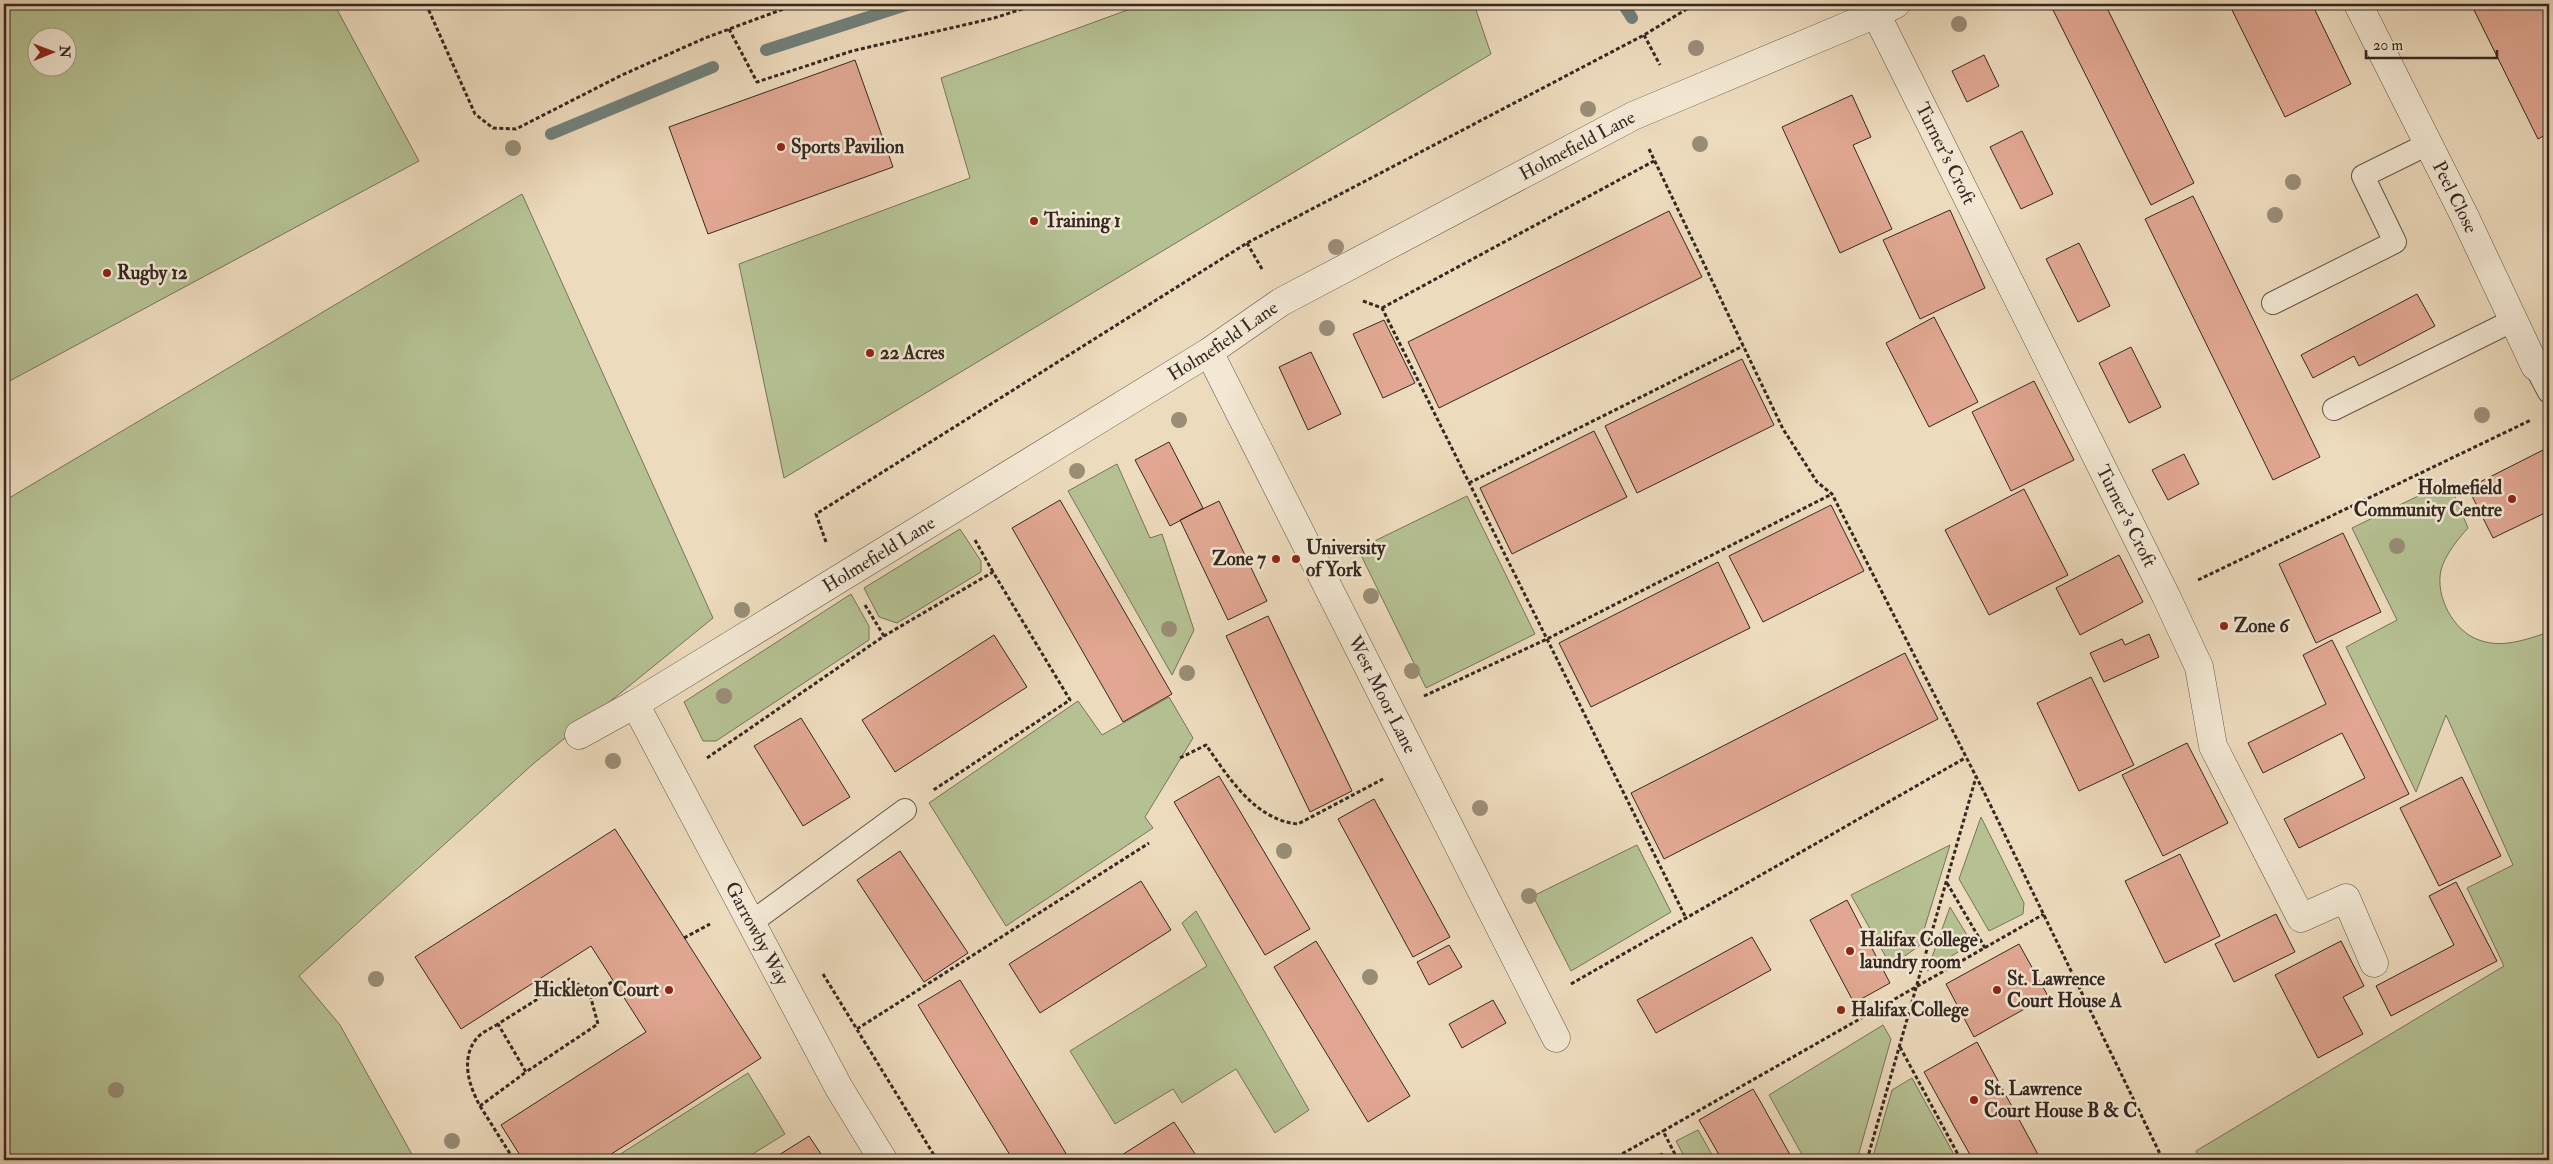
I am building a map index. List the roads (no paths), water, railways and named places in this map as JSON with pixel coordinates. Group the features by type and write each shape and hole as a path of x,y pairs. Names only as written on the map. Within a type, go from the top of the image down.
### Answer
{"street":[{"name":"Peel Close","path":"2358,4 2535,366"},
{"name":"Holmefield Lane","path":"579,735 635,704 1209,352 1281,302 1633,116 1886,9"},
{"name":"Turner's Croft","path":"1886,9 2199,667 2213,746 2301,918 2346,898 2374,963"},
{"name":"West Moor Lane","path":"1209,352 1556,1038"},
{"name":"Garrowby Way","path":"635,704 839,1088 883,1160"}],"lane":[{"path":"2273,303 2395,242 2363,176 2428,144"},
{"path":"2334,409 2514,320"},
{"name":"Peel Close","path":"2535,366 2549,392"},
{"path":"752,922 905,810"}],"waterway":[{"path":"766,50 909,4"},
{"path":"1623,4 1632,18"},
{"path":"551,134 713,67"}],"place":[{"name":"Sports Pavilion","path":"781,147"},
{"name":"Training 1","path":"1034,221"},
{"name":"Rugby 12","path":"107,273"},
{"name":"22 Acres","path":"870,353"},
{"name":"Holmefield Community Centre","path":"2512,499"},
{"name":"Zone 7","path":"1276,559"},
{"name":"University of York","path":"1296,559"},
{"name":"Zone 6","path":"2224,626"},
{"name":"Halifax College laundry room","path":"1850,951"},
{"name":"Hickleton Court","path":"669,990"},
{"name":"St. Lawrence Court House A","path":"1997,990"},
{"name":"Halifax College","path":"1841,1010"},
{"name":"St. Lawrence Court House B & C","path":"1974,1100"}]}
